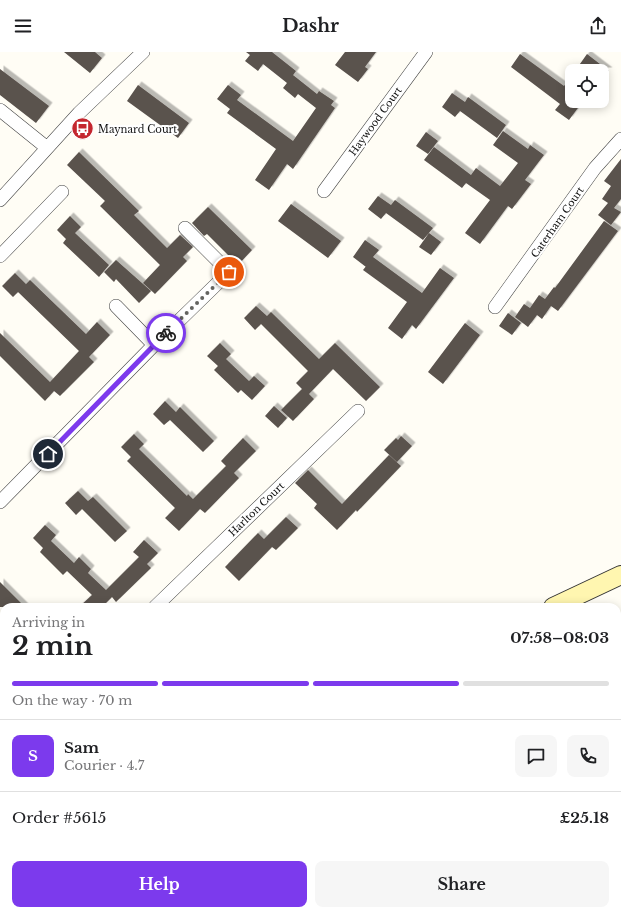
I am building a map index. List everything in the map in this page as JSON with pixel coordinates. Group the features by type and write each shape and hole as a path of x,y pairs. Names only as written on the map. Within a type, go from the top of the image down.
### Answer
{"street":[{"name":"Haywood Court","path":"324,191 426,52"},
{"path":"0,200 46,147 136,54"},
{"path":"0,110 46,147"},
{"name":"Caterham Court","path":"495,307 595,168 621,139"},
{"path":"3,248 62,192"},
{"path":"0,502 154,345 229,272 185,228"},
{"path":"116,306 154,345"},
{"name":"Harlton Court","path":"159,603 358,411"},
{"path":"562,603 621,575"}],"building":[{"path":"64,52 95,52 102,58 90,73"},
{"path":"246,52 272,52 296,71 293,75 317,94 319,91 334,101 331,105 335,108 293,169 287,164 269,190 255,180 276,149 227,113 230,109 217,99 228,85 241,95 237,100 293,141 316,108 298,94 295,98 283,88 287,83 263,64 258,71 245,61 250,55"},
{"path":"345,52 376,52 365,67 368,69 358,82 335,65"},
{"path":"520,54 564,86 565,85 565,108 578,108 569,120 555,110 560,104 511,67"},
{"path":"587,54 600,64 580,64"},
{"path":"0,69 49,106 36,123 0,95"},
{"path":"138,85 189,123 178,138 127,101"},
{"path":"452,93 465,102 468,97 506,125 497,138 460,111 455,117 442,107"},
{"path":"503,131 528,149 530,145 544,155 525,180 531,184 512,209 508,206 480,244 465,233 490,200 466,183 462,188 424,160 434,147 471,175 476,168 500,186 518,163 493,145"},
{"path":"426,132 438,141 428,154 416,146"},
{"path":"79,152 139,211 134,215 167,248 180,235 193,247 183,257 187,261 155,294 143,283 160,265 100,206 105,201 67,165"},
{"path":"621,159 621,199 614,208 621,212 611,225 598,215 608,203 602,199 611,186 604,181"},
{"path":"378,196 391,205 395,200 433,228 423,240 386,213 381,219 368,209"},
{"path":"291,204 341,241 328,258 278,221"},
{"path":"208,207 252,250 238,265 207,234 204,236 192,223"},
{"path":"70,216 81,227 75,233 109,265 99,277 63,243 66,239 57,230"},
{"path":"604,221 618,231 558,311 551,306 542,319 537,315 528,327 515,317 524,304 530,308 539,295 545,299 554,287 555,288"},
{"path":"429,233 441,242 431,255 419,247"},
{"path":"365,240 379,250 373,257 422,293 440,268 454,278 416,329 412,325 402,339 388,328 407,302 363,270 366,267 353,257"},
{"path":"116,260 151,291 139,303 116,279 114,282 104,272"},
{"path":"15,273 26,284 13,297 2,286"},
{"path":"30,280 86,334 97,322 110,335 89,357 94,362 60,396 54,391 45,401 0,356 0,333 50,382 79,351 18,292"},
{"path":"256,306 267,316 271,312 319,359 335,343 380,387 366,401 333,369 309,394 314,399 293,421 281,410 302,389 296,383 308,371 261,324 255,330 244,318"},
{"path":"508,313 521,323 512,335 499,326"},
{"path":"465,323 480,335 443,384 428,372"},
{"path":"220,343 231,354 226,359 249,381 254,376 265,386 252,400 241,390 238,393 214,370 218,366 207,356"},
{"path":"165,401 176,412 180,407 214,441 203,452 170,420 164,425 153,414"},
{"path":"274,406 287,418 278,428 265,416"},
{"path":"134,434 144,444 139,449 187,496 188,494 193,499 226,466 221,461 243,438 256,451 234,473 239,478 205,513 200,509 179,531 165,518 175,508 127,461 131,457 121,447"},
{"path":"401,436 412,446 397,462 384,450 396,438 398,440"},
{"path":"389,455 401,466 357,512 356,510 337,530 314,508 317,504 295,483 308,470 342,504"},
{"path":"78,491 88,501 93,497 127,531 115,542 82,509 76,515 65,503"},
{"path":"286,517 298,528 276,550 272,547 239,581 225,567 258,533 264,539"},
{"path":"45,525 56,535 51,541 74,563 79,557 91,569 88,573 106,590 139,557 133,552 144,540 158,553 147,564 151,568 116,602 112,597 106,603 83,603 92,595 67,571 63,575 40,552 43,548 33,538"},
{"path":"0,582 21,603 0,603"}],"way so far":[{"path":"166,333 229,272"}],"place":[{"name":"Maynard Court","path":"82,129"}],"route":[{"path":"48,454 166,333"}]}
